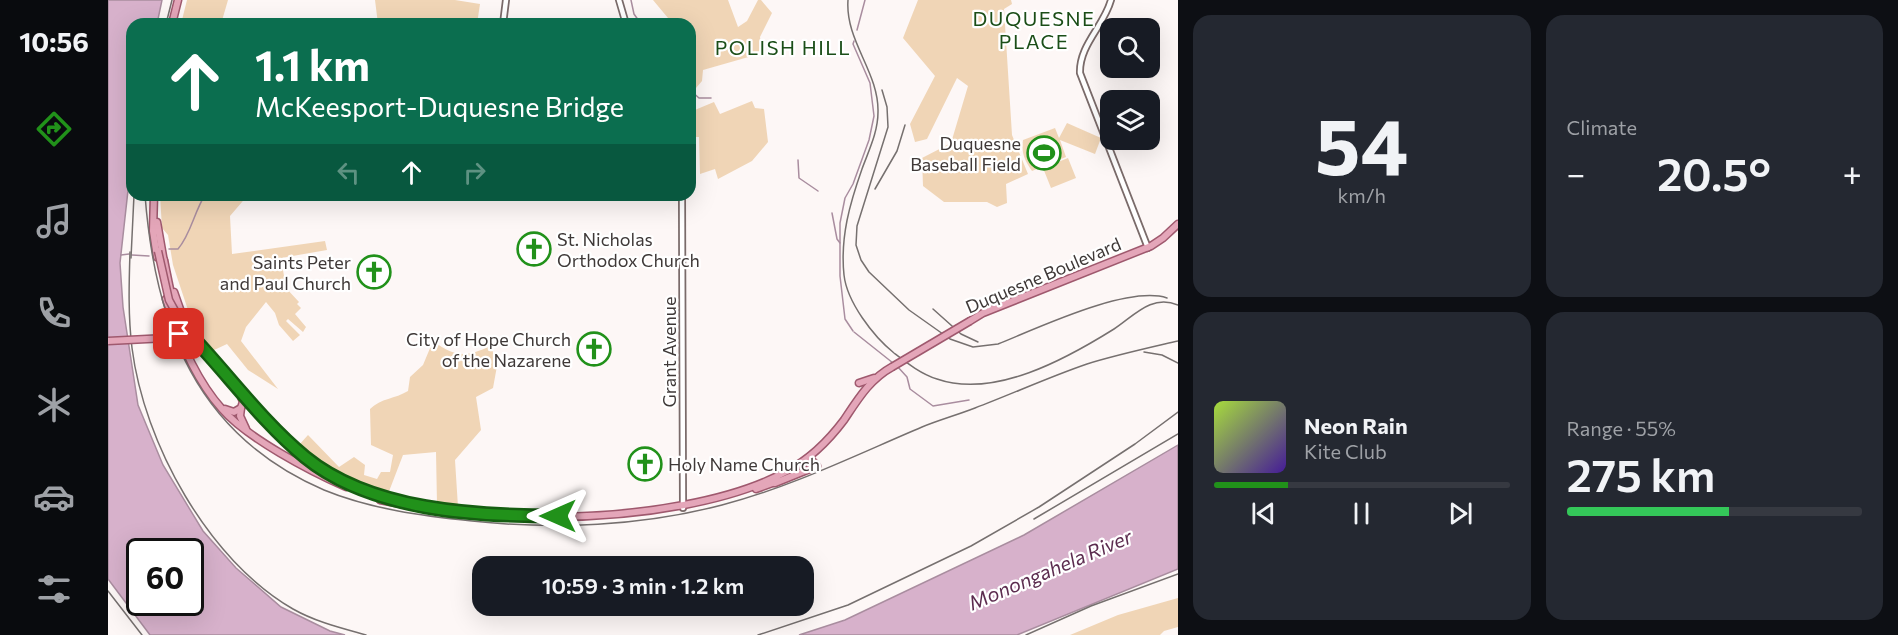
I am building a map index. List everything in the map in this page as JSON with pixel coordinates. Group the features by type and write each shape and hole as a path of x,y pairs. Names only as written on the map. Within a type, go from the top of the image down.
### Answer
{"main road":[{"path":"174,18 178,0"},
{"path":"154,201 153,219 157,252 165,293 183,344 199,375 222,409 250,434 347,488"},
{"path":"155,201 178,326 198,369 226,409 234,412 241,408"},
{"name":"Duquesne Boulevard","path":"810,458 835,431 875,378 889,369 987,312 1148,248 1178,224"},
{"path":"157,252 169,300 184,326 183,335"},
{"path":"164,260 181,312 206,351"},
{"path":"108,340 183,335 194,340 303,456 337,478 368,493 405,502 468,512 526,517 587,516 683,506"},
{"path":"183,335 291,449 319,472 347,488"},
{"name":"Duquesne Boulevard","path":"347,488 396,504 429,511 525,519 595,518 683,506 763,485 810,458 834,437 889,369"},
{"path":"859,375 867,380"},
{"path":"863,392 862,387 857,384 875,378"},
{"path":"240,394 243,402 242,423 250,434"},
{"path":"763,485 817,466 810,458"}],"street":[{"path":"504,18 506,0"},
{"path":"619,0 624,18"},
{"path":"1111,0 1104,20 1084,51 1080,73 1148,248"},
{"name":"Grant Avenue","path":"682,201 683,506"}],"shaded area":[{"path":"187,0 228,0 223,18 182,18"},
{"path":"375,0 455,0 480,4 478,18 377,18"},
{"path":"653,0 728,0 738,27 747,21 758,0 761,0 772,13 760,37 762,49 752,56 703,70 702,81 696,88 696,18 668,18"},
{"path":"918,0 1011,0 1012,4 1004,9 1012,135 1028,174 1006,184 1007,203 997,207 987,202 944,202 923,186 922,158 951,143 968,86 957,78 927,139 915,142 910,124 935,76 903,38"},
{"path":"752,101 755,108 764,109 768,142 752,161 718,179 715,169 700,174 696,110 714,102 720,114"},
{"name":"Duquesne Baseball Field","path":"1067,123 1100,138 1100,141 1095,154 1060,140 1066,157 1032,171 1024,157 1023,140 1055,128 1059,138"},
{"path":"1068,158 1076,178 1051,188 1043,168"},
{"path":"160,201 243,201 230,216 232,254 325,241 327,250 281,258 286,288 299,302 297,304 301,308 295,314 306,327 303,332 288,319 286,321 300,335 293,341 279,325 275,313 266,302 246,327 241,341 278,389 248,370 227,344 212,351 191,319 173,265 168,235 162,228"},
{"path":"433,341 461,354 468,354 491,346 497,366 493,388 476,397 481,430 455,460 458,507 437,504 436,452 403,455 388,494 340,477 299,445 308,435 339,467 354,457 365,465 364,475 377,479 381,472 390,472 393,455 371,445 370,409 408,391 410,377 423,365"},
{"path":"1178,598 1178,627 1164,631 1160,635 1070,635 1118,615"}],"water":[{"path":"108,0 162,0 158,18 126,18 127,201 120,263 123,307 138,405 163,465 203,531 236,568 281,607 330,631 345,635 150,635 136,616 204,616 204,538 126,538 126,603 108,579"},
{"name":"Monongahela River","path":"1178,445 1178,569 1017,635 799,635 845,620 1024,535"}],"waterway":[{"path":"631,0 637,18"},
{"path":"857,30 865,0"},
{"path":"853,331 845,319 840,276 840,223 845,198 853,184 869,140 874,116 870,83 853,44 854,41"},
{"path":"696,95 699,98 711,98"},
{"path":"798,160 799,178 818,191"},
{"path":"169,249 178,249 202,201"},
{"path":"832,213 837,239 840,243"},
{"path":"121,255 129,254"},
{"path":"132,255 149,256"},
{"path":"854,332 893,363"},
{"path":"897,366 907,377 910,389 933,406 969,400"}],"railway":[{"path":"168,18 172,0"},
{"path":"848,0 848,15 856,43 877,97 878,119 847,220 843,247 844,275 850,296 862,318 886,346 931,377 959,384 982,384 1029,373 1052,363 1095,341 1151,304 1168,302 1178,305"},
{"path":"882,90 887,107 888,127 857,226 856,245 861,260 869,272 909,310 950,339 973,347 998,344 1083,310 1130,297 1167,298"},
{"path":"875,189 897,151 905,125"},
{"path":"131,258 134,201"},
{"path":"146,201 150,243 159,288 172,331 190,371 214,407 243,439 280,467 324,490 378,507 435,517 503,524 598,524 661,518 722,505 798,480 922,427 1073,369 1178,341"},
{"path":"130,252 130,324 139,384 150,422 185,496 208,530 234,561 262,588 302,614 366,635"},
{"path":"933,309 961,334 978,342"},
{"path":"1144,352 1162,355 1178,363"},
{"path":"758,635 848,605 971,546 1039,507 1135,444 1178,412"},
{"path":"1034,519 1178,434"},
{"path":"1026,635 1091,606 1178,574"},
{"path":"108,591 142,635"}],"place":[{"name":"Duquesne Baseball Field","path":"1044,153"},
{"name":"St. Nicholas Orthodox Church","path":"534,249"},
{"name":"Saints Peter and Paul Church","path":"374,272"},
{"name":"City of Hope Church of the Nazarene","path":"594,349"},
{"name":"Holy Name Church","path":"645,464"}],"district":[{"name":"DUQUESNE PLACE","path":"1034,30"},
{"name":"POLISH HILL","path":"783,47"}],"route":[{"path":"179,334 190,337 198,343 303,456 352,486 386,498 468,512 526,517 558,516"}]}
